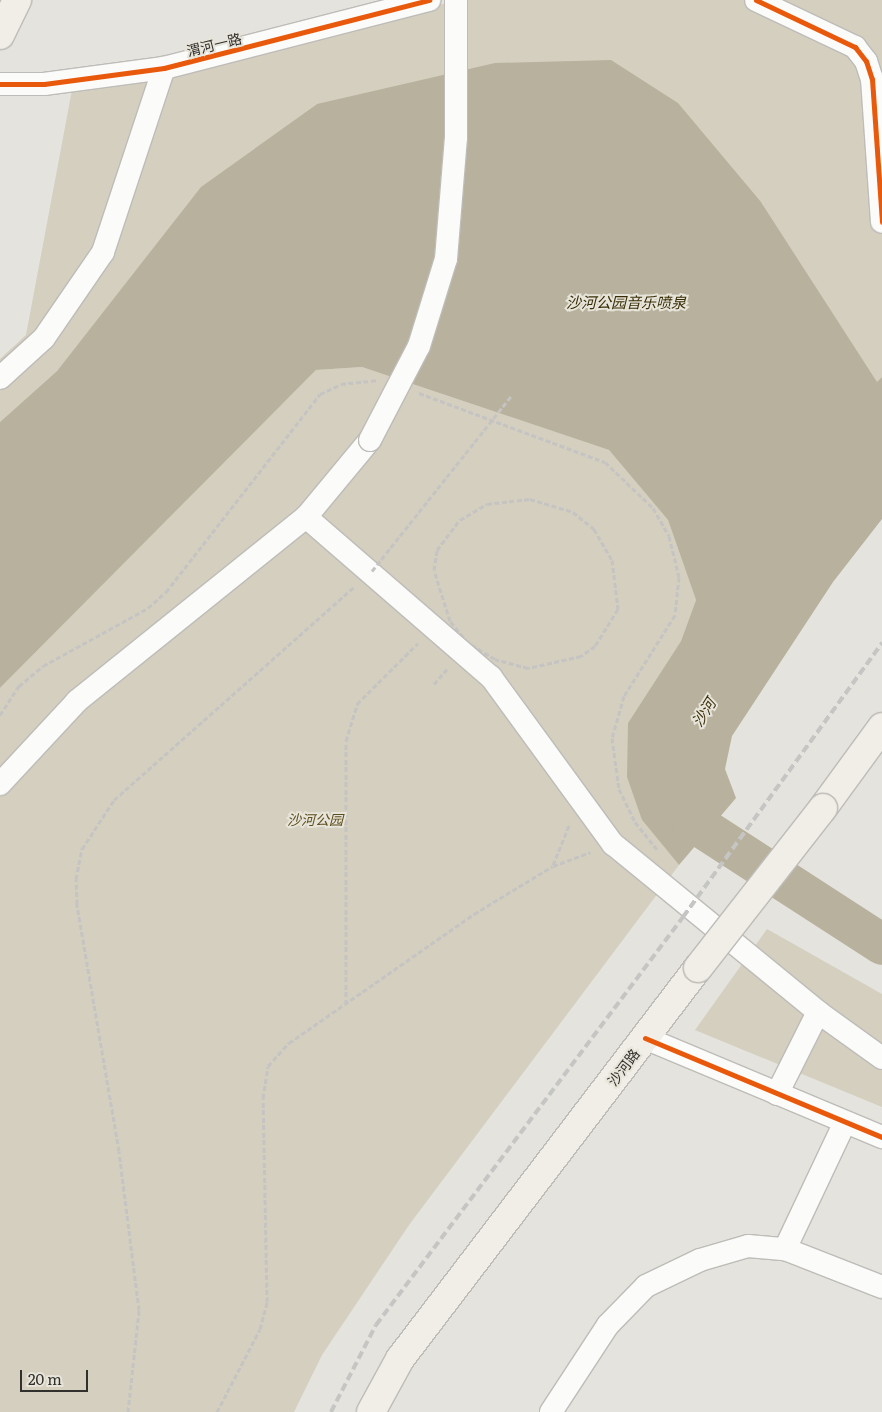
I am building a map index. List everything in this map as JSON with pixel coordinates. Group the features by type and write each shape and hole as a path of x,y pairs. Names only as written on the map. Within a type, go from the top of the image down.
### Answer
{"main road":[{"path":"0,35 17,0"},
{"name":"沙河路","path":"371,1412 400,1359 698,968 823,808 882,727"}],"street":[{"name":"渭河一路","path":"0,84 44,84 164,68 429,0"},
{"path":"0,784 77,701 306,517 370,440 419,346 446,259 456,138 456,0"},
{"path":"756,0 854,47 866,61 872,78 882,222"},
{"path":"0,378 44,338 103,252 164,68"},
{"path":"306,517 364,578 434,627 491,677 539,738 576,795 613,844 818,1012 882,1058"},
{"path":"778,1094 818,1012"},
{"path":"645,1038 882,1137"},
{"path":"786,1249 845,1122"},
{"path":"551,1412 608,1325 646,1286 700,1260 748,1246 786,1249 882,1287"}],"path":[{"path":"0,715 19,686 43,666 148,608 166,592 320,394 360,379 388,383"},
{"path":"408,389 605,462 653,508 669,536 679,577 675,616 624,696 612,738 619,789 635,822 663,856"},
{"path":"128,1412 139,1310 77,904 76,879 82,849 114,800 364,578 512,396"},
{"path":"530,498 573,512 594,529 612,560 618,609 609,627 581,656 554,665 528,668 495,659 468,643 450,622 434,570 437,550 460,520 488,504 530,498"},
{"path":"346,1004 346,742 350,718 357,704 434,627"},
{"path":"553,866 576,795"},
{"path":"217,1412 260,1329 267,1302 263,1098 268,1066 289,1043 553,866 613,844"}],"green space":[{"path":"460,0 882,0 882,377 877,383 761,202 317,104 202,187 57,371 0,422 0,359 26,335 72,90"},
{"name":"沙河公园","path":"362,367 609,450 668,520 696,600 681,641 628,723 642,820 679,865 409,1225 322,1355 294,1412 0,1412 0,688 316,370"},
{"path":"767,929 882,994 882,1107 695,1030"}],"water":[{"name":"沙河公园音乐喷泉","path":"611,60 678,103 761,202 877,382 882,377 882,519 833,582 732,736 725,769 736,798 679,865 642,820 627,777 628,723 681,641 696,600 668,520 609,450 362,367 316,370 0,688 0,422 57,371 201,187 317,104 495,63"}],"waterway":[{"name":"沙河","path":"692,783 692,821 882,944"}],"railway":[{"path":"331,1412 376,1325 683,917 882,643"}],"cycle path":[{"path":"0,84 44,84 164,68 429,0"},
{"path":"756,0 855,47 866,61 872,79 882,222"},
{"path":"645,1038 882,1137"}]}
